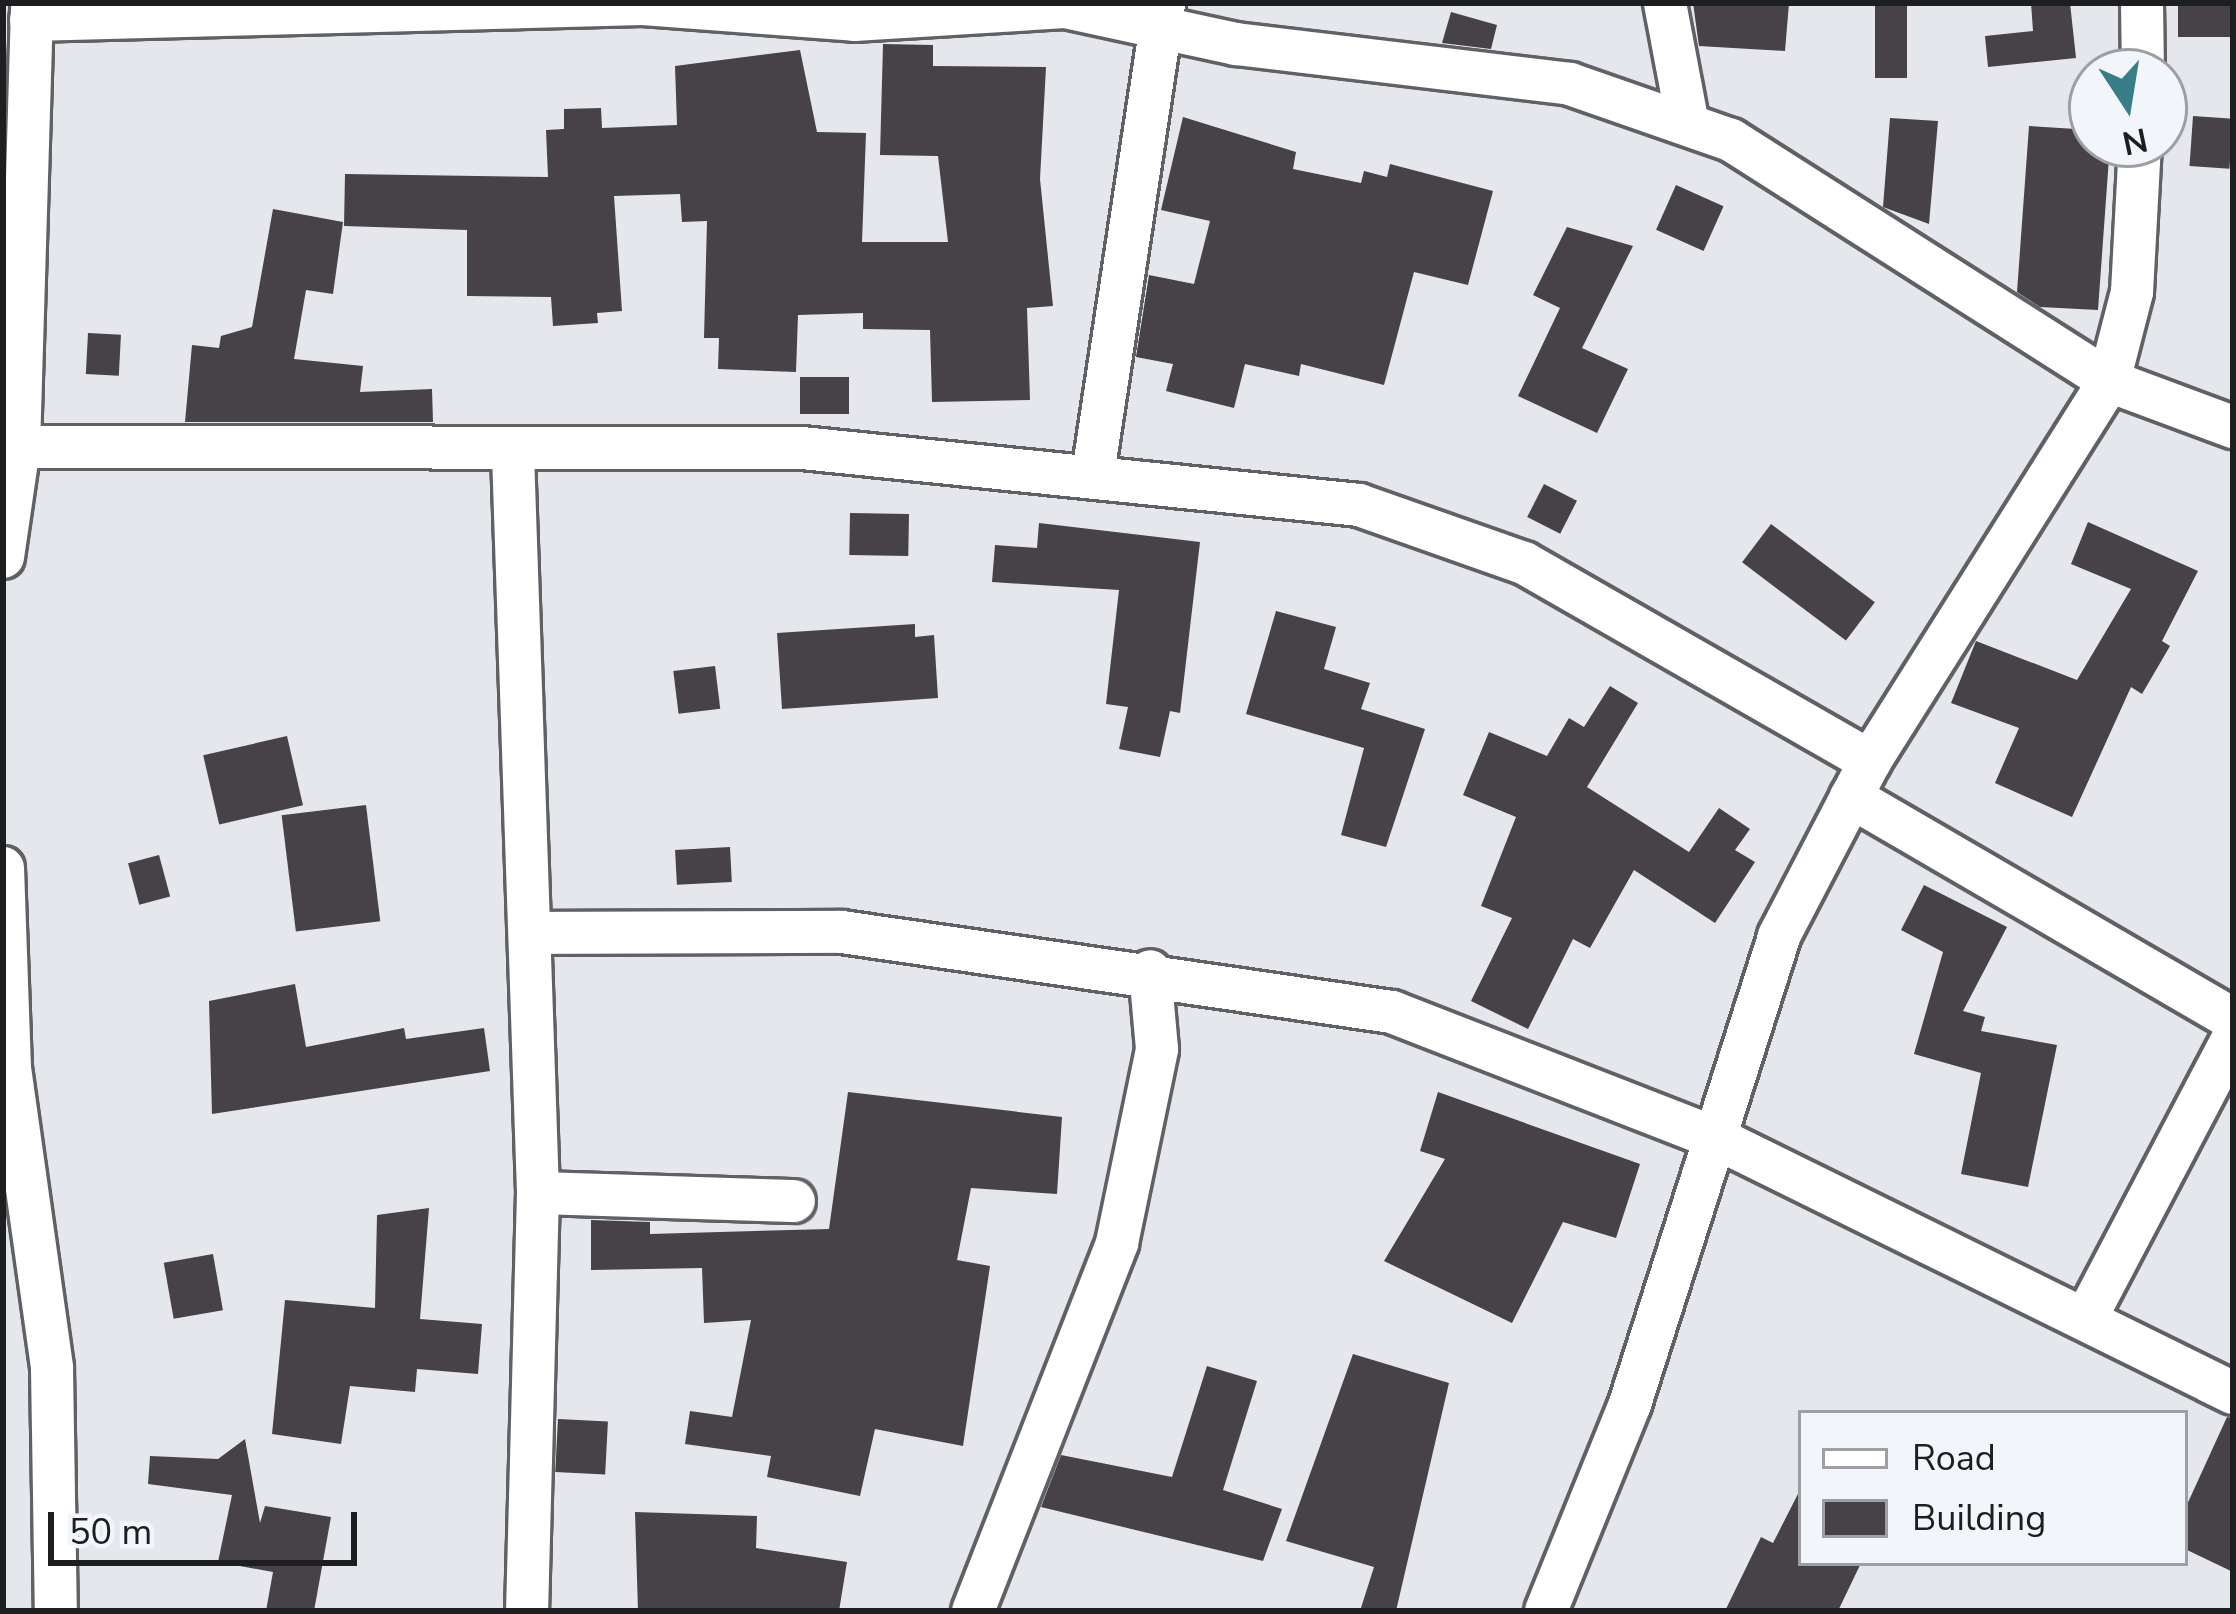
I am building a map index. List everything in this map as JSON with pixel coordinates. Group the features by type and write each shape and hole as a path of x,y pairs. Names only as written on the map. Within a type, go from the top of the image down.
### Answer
{"street":[{"path":"1665,3 1687,119"},
{"path":"2142,3 2143,48"},
{"path":"3,557 19,447 18,72 32,12 643,4 854,20 1065,7 1163,14 1570,84 1687,119 2109,381 2233,427"},
{"path":"1093,474 1163,14"},
{"path":"1546,1611 1718,1138 1779,936 1860,779 2109,381 2132,292 2139,168"},
{"path":"19,447 513,454 802,448 1093,474 1359,505 1524,563 2233,1018"},
{"path":"513,454 538,1193 527,1611"},
{"path":"3,868 10,1068 52,1368 56,1611"},
{"path":"532,933 842,932 1150,971 1392,1012 1718,1138 2233,1393"},
{"path":"973,1611 1124,1220 1157,1048 1150,971"},
{"path":"2086,1318 2233,1038"},
{"path":"538,1193 794,1202"}],"building":[{"path":"1693,3 1789,3 1785,51 1699,46"},
{"path":"1875,3 1907,3 1907,78 1875,78"},
{"path":"2031,3 2070,3 2075,48 2068,48 2068,59 1988,67 1985,36 2033,31"},
{"path":"2178,3 2233,3 2233,37 2178,37"},
{"path":"1451,12 1497,25 1491,49 1442,43"},
{"path":"883,44 933,45 933,66 1046,67 1040,179 1053,306 1027,308 1030,400 932,402 930,330 863,329 863,313 798,315 796,372 718,369 719,338 704,338 707,221 682,222 680,194 614,196 622,311 597,313 598,323 553,326 551,297 467,296 467,230 344,226 345,174 548,177 546,130 564,129 564,109 601,108 602,128 677,125 675,66 800,50 817,132 866,133 862,242 948,242 938,156 880,155"},
{"path":"2193,116 2233,119 2229,169 2190,166"},
{"path":"1183,117 1296,152 1293,169 1361,183 1364,171 1387,177 1390,164 1493,191 1468,285 1414,272 1384,385 1301,364 1299,376 1245,364 1234,408 1166,391 1173,364 1136,357 1149,275 1194,284 1210,221 1161,210"},
{"path":"1890,118 1938,121 1929,224 1883,207"},
{"path":"2029,126 2068,128 2068,168 2108,168 2098,310 2040,307 2017,292"},
{"path":"1676,185 1724,206 1704,251 1656,230"},
{"path":"273,209 343,222 333,294 306,290 294,359 363,366 360,392 432,389 433,422 185,422 192,345 219,348 221,336 252,327"},
{"path":"1567,227 1633,246 1582,348 1628,369 1597,433 1518,396 1560,308 1533,295"},
{"path":"88,333 121,335 119,376 86,374"},
{"path":"800,377 849,377 849,414 800,414"},
{"path":"1544,484 1577,501 1560,534 1527,517"},
{"path":"850,513 909,514 908,556 849,555"},
{"path":"2088,522 2198,571 2162,641 2170,646 2142,694 2131,687 2072,817 1995,783 2019,728 1951,703 1976,641 2077,680 2131,589 2071,564"},
{"path":"1039,523 1200,542 1180,713 1170,711 1160,757 1119,749 1128,707 1106,704 1119,590 992,582 995,545 1037,548"},
{"path":"1771,524 1875,602 1846,641 1742,562"},
{"path":"1276,611 1336,627 1324,669 1370,683 1361,709 1425,729 1386,847 1341,835 1364,748 1246,714"},
{"path":"915,624 915,637 934,635 938,698 782,709 777,633"},
{"path":"715,666 720,709 679,714 673,671"},
{"path":"1610,686 1638,703 1587,787 1689,852 1719,808 1750,829 1735,850 1755,862 1715,923 1634,870 1590,948 1573,939 1528,1029 1471,1001 1512,918 1481,906 1516,817 1463,795 1489,732 1547,756 1569,718 1584,727"},
{"path":"287,736 303,805 219,825 203,755"},
{"path":"366,805 380,921 296,931 282,815"},
{"path":"730,847 732,882 677,885 675,850"},
{"path":"159,855 170,897 139,905 128,863"},
{"path":"1924,885 2007,927 1963,1011 1985,1017 1981,1031 2057,1045 2028,1187 1961,1174 1981,1073 1914,1054 1943,952 1901,930"},
{"path":"295,984 306,1047 404,1028 406,1039 484,1028 490,1071 212,1114 209,1001"},
{"path":"848,1092 1062,1117 1057,1194 971,1188 957,1260 990,1266 963,1446 875,1429 860,1496 767,1477 771,1456 685,1444 690,1411 732,1417 751,1320 704,1323 702,1268 591,1270 591,1220 650,1222 650,1234 829,1229"},
{"path":"1438,1092 1640,1164 1616,1238 1563,1222 1512,1323 1384,1261 1445,1159 1420,1151"},
{"path":"429,1208 420,1319 482,1324 478,1374 417,1369 415,1392 350,1386 341,1444 272,1434 285,1300 375,1308 377,1215"},
{"path":"213,1254 223,1310 174,1319 164,1263"},
{"path":"1353,1354 1449,1383 1396,1611 1360,1611 1374,1567 1286,1541"},
{"path":"1207,1366 1257,1381 1223,1490 1282,1509 1263,1561 1041,1507 1061,1455 1172,1477"},
{"path":"2227,1417 2233,1418 2233,1572 2188,1550 2188,1502"},
{"path":"558,1419 608,1422 605,1475 555,1472"},
{"path":"245,1439 260,1523 265,1506 331,1517 314,1611 266,1611 273,1572 218,1562 232,1495 148,1484 150,1456 218,1459"},
{"path":"1798,1494 1798,1566 1860,1566 1838,1611 1725,1611 1761,1537 1773,1543"},
{"path":"635,1512 757,1516 756,1548 847,1562 839,1611 638,1611"}]}
